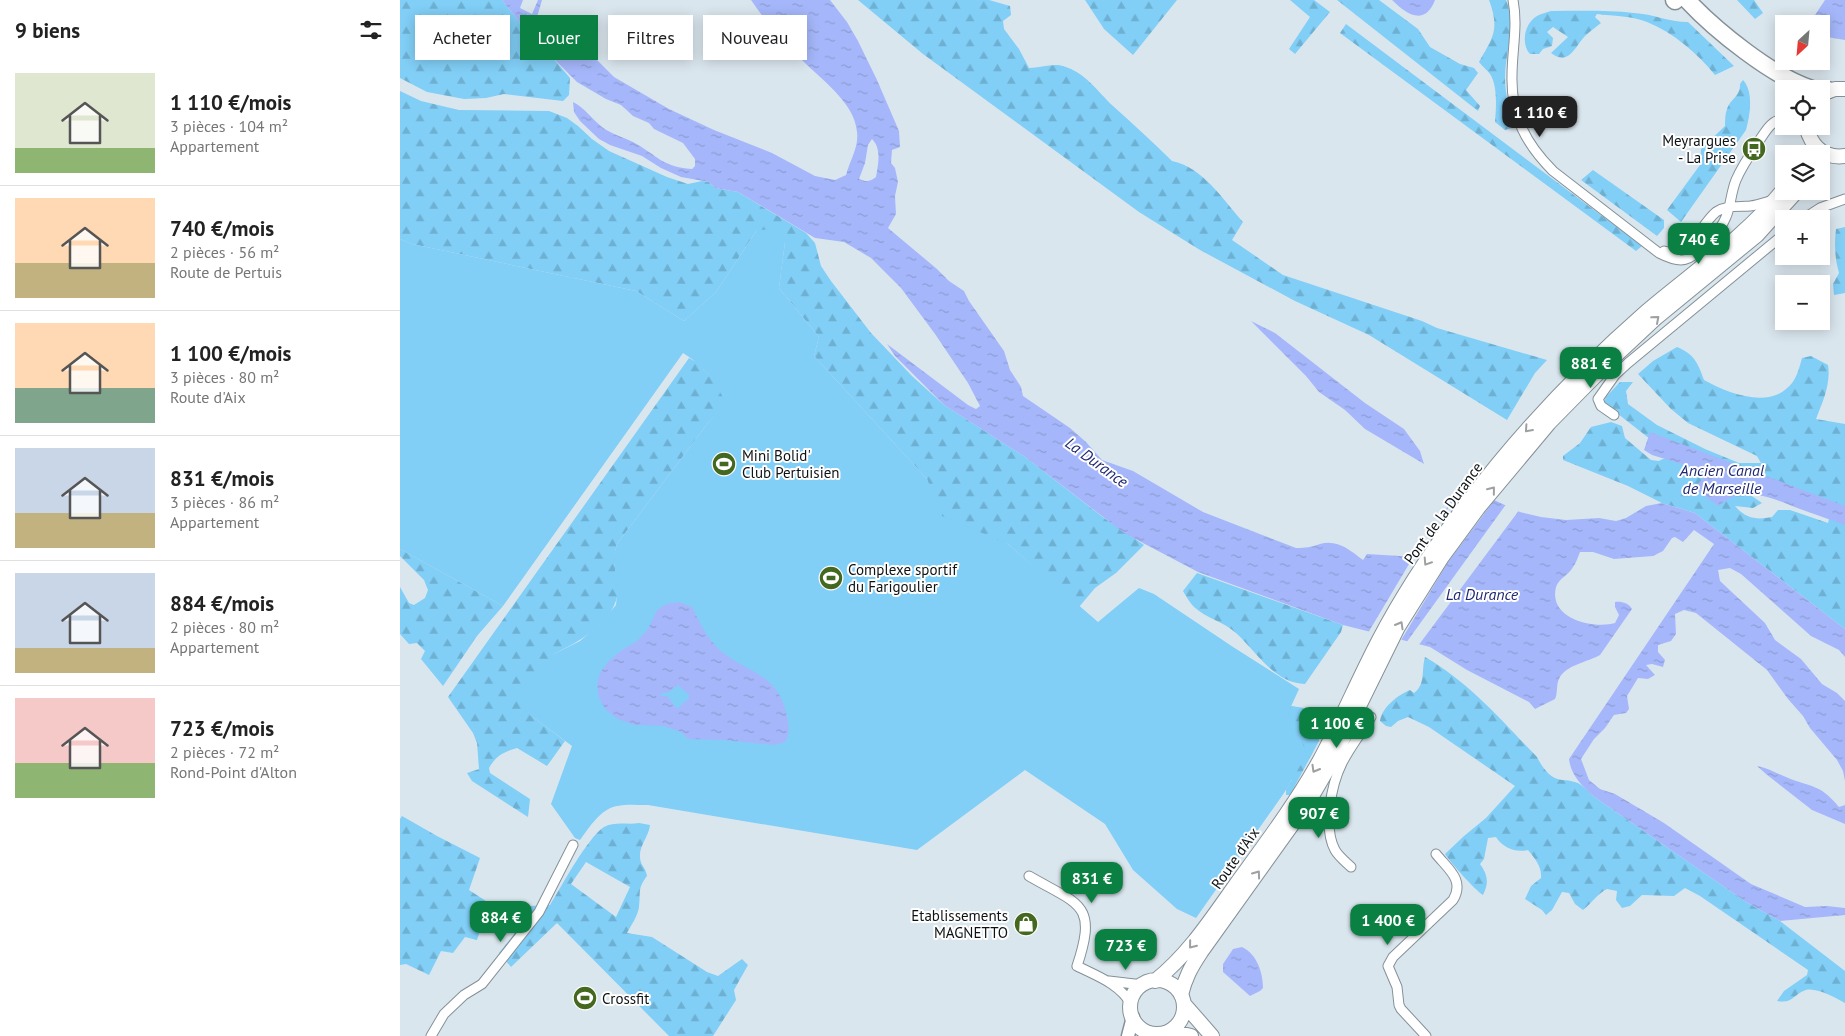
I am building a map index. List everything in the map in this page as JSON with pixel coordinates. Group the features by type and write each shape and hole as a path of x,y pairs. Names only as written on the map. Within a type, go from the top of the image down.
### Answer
{"highway":[{"path":"1675,0 1775,82"},
{"path":"1687,0 1709,21 1762,62 1792,80"}],"main road":[{"path":"1830,90 1845,89"},
{"path":"1809,135 1821,152 1841,156"},
{"path":"1566,397 1628,329 1738,236 1775,199"},
{"path":"1566,397 1611,360 1657,317 1757,235 1790,200"},
{"name":"Pont de la Durance","path":"1372,665 1410,607 1458,525 1506,473 1566,397"},
{"name":"Route d'Aix","path":"1149,983 1177,962 1200,935 1299,795 1372,665"},
{"name":"Route d'Aix","path":"1183,1000 1188,971 1196,958 1319,785 1372,665"},
{"path":"1128,1036 1134,993 1149,983 1167,982 1173,985 1212,1036"},
{"path":"1162,1034 1180,1022 1183,1000"},
{"path":"1132,1011 1141,1028 1162,1034 1191,1036"}],"street":[{"path":"1513,0 1516,32 1512,77 1513,101 1526,138 1541,159 1553,171 1659,253 1680,260 1687,259 1711,239 1722,225 1735,180 1767,129 1775,122"},
{"path":"1644,240 1661,250 1677,253 1690,245 1708,219 1718,211 1729,206 1758,205 1775,196"},
{"path":"1817,210 1845,199"},
{"path":"1614,415 1601,406 1598,399 1615,375 1775,241"},
{"path":"1351,868 1336,852 1332,840 1330,822 1332,795 1342,764 1371,717"},
{"path":"431,1036 444,1014 464,995 482,984 539,912 574,845"},
{"path":"1426,1036 1401,1009 1397,987 1388,966 1393,957 1457,893 1458,882 1436,854"},
{"path":"1029,876 1081,908 1086,926 1077,966 1106,980 1124,993 1132,1011"},
{"path":"1106,980 1149,983"}],"green space":[{"path":"400,0 502,0 520,23 520,60 555,60 570,78 569,95 563,101 504,94 486,98 464,99 427,92 400,78"},
{"path":"858,0 989,0 1010,6 1011,15 1003,21 1004,29 1019,49 1029,68 1059,65 1071,69 1085,78 1172,161 1183,164 1193,170 1212,185 1243,222 1232,240 1283,275 1422,321 1437,328 1547,360 1535,373 1507,420 1369,335 1295,301 1200,250 1139,212 923,54"},
{"path":"1085,0 1177,0 1133,55 1104,29"},
{"path":"1290,0 1314,0 1330,12 1295,54 1289,49 1310,17"},
{"path":"1337,0 1379,0 1418,29 1430,47 1460,64 1474,68 1478,73 1466,90 1480,106 1478,111"},
{"path":"1489,0 1506,0 1509,9 1511,29 1505,78 1512,128 1505,130 1495,122 1496,98 1493,79 1479,62 1493,33 1494,19"},
{"path":"1737,0 1754,0 1763,13 1755,19"},
{"path":"1551,11 1624,12 1688,22 1734,66 1715,75 1684,44 1657,27 1647,22 1622,16 1597,14 1595,17 1601,23 1585,36 1567,56 1563,58 1557,57 1551,53 1568,37 1553,27 1547,32 1553,38 1552,46 1543,49 1539,54 1530,54 1525,44 1527,27 1534,18"},
{"path":"1346,24 1642,246 1636,251 1340,33"},
{"path":"1743,80 1750,97 1750,111 1746,130 1681,222 1667,210 1700,165 1701,149 1725,126 1727,109 1739,92 1740,84"},
{"path":"400,91 421,101 459,110 549,111 567,118 609,151 667,177 688,184 702,181 709,182 715,188 738,192 806,233 815,243 821,266 831,281 871,333 912,376 944,405 1025,457 1104,518 1144,545 1116,573 1095,588 1079,607 1008,544 943,529 927,479 814,356 819,337 779,288 785,242 757,230 716,292 684,321 636,291 412,244 400,239"},
{"path":"1593,170 1664,220 1664,228 1657,236 1581,180"},
{"path":"1845,227 1845,293 1834,295 1833,284 1839,273 1835,252 1836,229"},
{"name":"Complexe sportif du Farigoulier","path":"778,229 785,242 779,288 819,337 814,356 927,479 942,516 1008,544 1098,622 1139,588 1154,594 1299,689 1288,713 1299,733 1306,756 1284,793 1196,918 1177,909 1133,870 1105,824 1025,770 917,850 648,805 624,805 605,811 580,840 575,838 551,804 572,746 530,715 518,701 554,654 580,641 600,624 616,605 618,586 613,558 617,544 708,423 726,403 708,375 697,363 683,353 503,606 400,549 400,239 412,244 636,291 684,321 716,292 757,230"},
{"path":"1677,347 1688,353 1695,360 1704,380 1734,393 1756,398 1777,395 1786,389 1797,375 1802,358 1811,356 1828,365 1827,386 1816,419 1845,424 1845,629 1695,513 1662,503 1628,486 1563,460 1563,456 1580,443 1591,427 1611,422 1622,426 1625,438 1651,460 1659,461 1668,458 1695,465 1727,481 1762,503 1753,508 1735,506 1743,514 1757,518 1767,518 1772,517 1778,510 1790,510 1828,523 1829,519 1659,446 1604,403 1606,397 1620,382 1633,382 1626,391 1628,404 1657,425 1705,449 1739,463 1761,463 1757,456 1688,423 1671,409 1638,374 1653,361"},
{"path":"689,358 698,363 714,381 727,403 708,423 617,544 614,559 618,585 617,597 612,609 597,628 554,654 530,715 565,741 547,766 517,748 500,755 489,768 490,773 530,799 528,817 472,781 467,773 479,769 477,743 473,733 448,697"},
{"path":"400,549 503,606 477,636 443,686 421,659 425,651 417,643 409,644 400,634 400,587 409,603 414,605 425,598 428,590 424,580 400,556"},
{"path":"1197,573 1343,625 1341,632 1305,684 1284,678 1267,665 1236,633 1199,611 1193,605 1183,591"},
{"path":"1425,657 1471,690 1537,757 1550,775 1558,779 1580,784 1593,796 1746,902 1780,921 1845,971 1845,1003 1810,989 1790,1000 1777,1001 1784,991 1807,975 1808,970 1700,896 1685,888 1674,896 1642,895 1630,906 1622,908 1616,900 1617,891 1607,889 1600,893 1583,910 1575,904 1569,893 1562,892 1552,910 1546,915 1542,910 1525,899 1531,886 1541,878 1539,866 1528,850 1510,849 1496,837 1488,838 1484,859 1480,864 1485,872 1487,883 1483,895 1463,876 1445,854 1486,818 1515,786 1429,727 1408,717 1398,721 1391,727 1386,726 1380,721 1387,706 1396,698 1410,690 1414,693 1418,689 1422,681"},
{"path":"1280,704 1304,708 1317,724 1319,741 1290,795 1286,795 1286,789 1292,780"},
{"path":"402,816 480,858 469,890 489,903 477,940 465,937 453,953 441,951 429,975 406,964 400,965 400,819"},
{"path":"612,824 650,825 640,853 641,862 647,876 641,888 637,913 627,933 652,937 707,972 718,976 742,959 748,965 734,990 736,1000 713,1036 669,1036 557,923 511,967 499,953 519,928 529,906 550,905 575,863 598,832","holes":["586,862 630,887 616,917 571,884"]}],"water":[{"name":"La Durance","path":"502,0 523,0 520,8 532,14 538,0 542,0 538,15 520,15 520,23"},
{"name":"La Durance","path":"751,0 830,0 847,22 858,41 899,131 900,147 892,150 891,163 895,168 898,182 895,196 896,214 888,228 949,281 964,291 1004,351 1010,370 1021,387 1023,396 1070,428 1102,460 1133,471 1203,512 1296,548 1332,543 1348,549 1363,560 1367,554 1416,557 1440,528 1446,509 1456,491 1468,488 1520,512 1566,520 1599,518 1616,521 1626,518 1646,506 1662,503 1695,513 1845,629 1845,657 1839,650 1811,636 1741,574 1730,568 1718,570 1720,581 1765,623 1775,640 1801,659 1822,684 1837,693 1845,701 1845,781 1843,771 1837,760 1810,728 1803,716 1767,670 1696,613 1684,610 1675,614 1676,634 1671,641 1658,645 1658,652 1665,660 1663,667 1652,664 1646,665 1655,675 1648,679 1638,678 1627,696 1629,709 1626,713 1614,715 1594,739 1581,759 1589,780 1600,789 1615,794 1664,823 1751,884 1805,907 1827,906 1845,908 1845,915 1780,921 1746,902 1593,796 1574,775 1570,765 1569,759 1714,544 1694,530 1683,542 1675,537 1672,538 1663,551 1653,556 1614,559 1593,552 1580,552 1571,570 1559,581 1556,587 1555,598 1559,607 1575,619 1585,623 1596,624 1615,623 1619,615 1615,602 1625,603 1632,609 1600,655 1566,670 1559,679 1555,699 1535,709 1529,702 1467,670 1430,647 1343,625 1198,572 1124,533 1025,457 944,405 895,356 887,344 968,405 976,409 980,406 968,383 935,334 901,288 871,258 844,242 815,238 738,192 715,188 709,182 681,177 661,168 642,156 610,145 599,139 580,121 574,112 573,102 581,107 598,124 613,134 633,142 660,160 682,168 692,169 695,166 695,159 683,143 654,129 649,123 633,116 621,105 606,99 577,82 555,60 597,60 614,77 669,109 714,130 772,153 815,176 835,180 846,175 857,143 857,132 855,121 843,101 802,60 807,60 807,15 762,15","holes":["872,139 877,147 878,167 876,177 868,181 859,179 865,163 868,145"]},
{"path":"1392,0 1435,0 1426,13 1415,15 1404,10"},
{"path":"1825,0 1845,0 1845,40 1830,38 1830,15 1815,15"},
{"path":"1251,321 1275,333 1365,403 1404,429 1420,451 1424,464 1365,429 1345,410 1319,392 1306,376"},
{"name":"Ancien Canal de Marseille","path":"1650,432 1845,506 1845,525 1758,495 1738,495 1728,499 1719,506 1694,489 1704,477 1701,470 1652,455 1644,450"},
{"path":"679,602 692,607 704,630 721,651 761,676 777,691 789,726 785,742 775,745 688,739 681,732 664,726 634,725 618,719 606,710 599,698 597,684 600,673 619,652 637,641 648,629 657,610 666,604","holes":["678,685 689,695 689,698 677,709 667,696 661,696 660,694 669,692"]},
{"path":"1757,766 1815,787 1832,799 1839,807 1845,805 1845,824 1812,810"},
{"path":"1242,947 1252,954 1262,976 1263,988 1250,996 1223,972 1223,964 1233,949"}],"pier":[{"path":"1469,485 1496,498 1448,562 1400,642 1368,633 1415,554 1430,540 1441,518 1465,486"},
{"path":"1507,503 1520,509 1418,646 1406,643"}],"place":[{"name":"Meyrargues - La Prise","path":"1754,149"},
{"name":"Mini Bolid' Club Pertuisien","path":"724,464"},
{"name":"Complexe sportif du Farigoulier","path":"831,578"},
{"name":"Etablissements MAGNETTO","path":"1026,924"},
{"name":"Crossfit","path":"585,998"}]}
